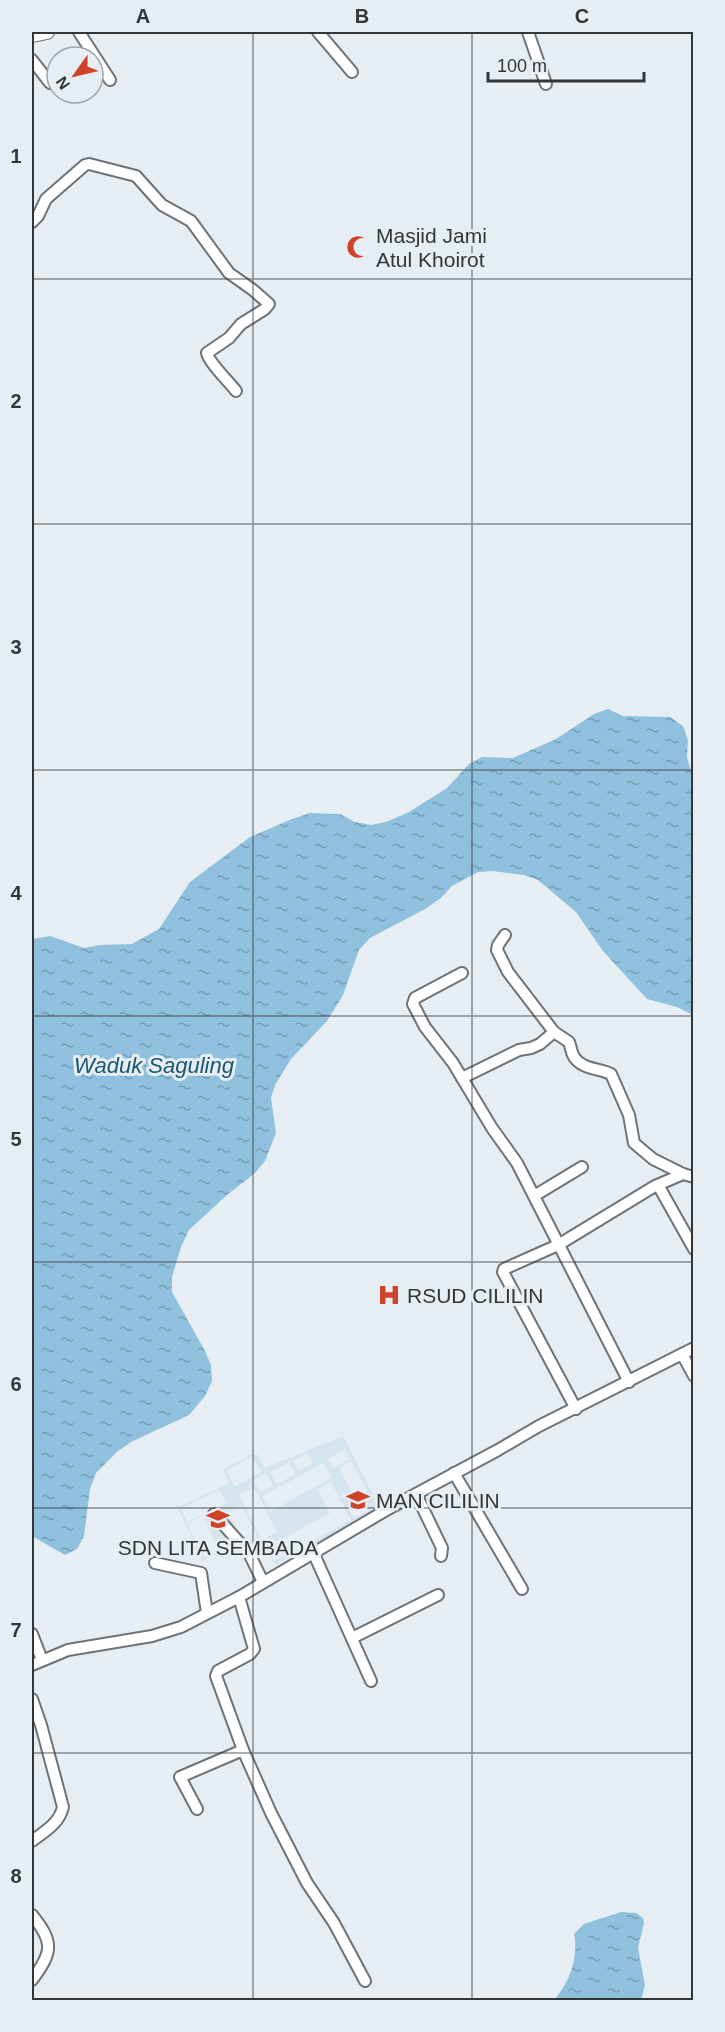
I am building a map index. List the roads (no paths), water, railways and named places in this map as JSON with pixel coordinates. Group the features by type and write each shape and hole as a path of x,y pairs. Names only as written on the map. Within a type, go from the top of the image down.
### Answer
{"main road":[{"path":"32,34 47,32"}],"street":[{"path":"78,32 110,80"},
{"path":"318,32 352,72"},
{"path":"528,32 546,84"},
{"path":"32,60 45,77"},
{"path":"32,222 38,216 46,199 81,168 89,164 136,176 162,205 191,221 229,273 254,290 269,304 241,324 229,338 207,353 208,360 236,391"},
{"path":"505,935 498,945 498,954 508,972 554,1032 569,1042 579,1062 588,1068 611,1074 629,1115 634,1143 653,1159 688,1176"},
{"path":"462,974 415,998 413,1002 425,1027 453,1063 492,1128 517,1163 629,1382"},
{"path":"462,1078 519,1050 540,1044 554,1032"},
{"path":"534,1196 582,1167"},
{"path":"576,1409 503,1272 558,1245 631,1199 658,1185 688,1176"},
{"path":"658,1185 693,1249"},
{"path":"32,1634 37,1663 84,1646 166,1633 238,1597 313,1552 540,1426 693,1348"},
{"path":"682,1354 693,1376"},
{"path":"454,1473 522,1589"},
{"path":"416,1494 442,1548 441,1556"},
{"path":"214,1514 238,1542 246,1547 263,1582"},
{"path":"313,1552 371,1681"},
{"path":"155,1563 201,1573 207,1613"},
{"path":"352,1638 438,1595"},
{"path":"238,1597 254,1649 250,1654 218,1671 216,1676 243,1750 271,1814 307,1883 334,1923 364,1981"},
{"path":"32,1699 63,1807 62,1814 53,1825 32,1841"},
{"path":"197,1809 180,1777 243,1750"},
{"path":"32,1915 48,1938 49,1946 45,1960 32,1980"}],"water":[{"name":"Waduk Saguling","path":"608,709 623,716 670,717 683,726 688,740 687,757 691,771 694,773 693,1015 677,1007 647,999 603,951 576,912 538,880 524,875 493,871 478,872 452,886 441,898 425,909 370,938 359,950 343,995 327,1021 291,1059 275,1085 271,1098 276,1133 265,1161 254,1174 228,1194 189,1230 181,1247 172,1277 172,1292 211,1365 212,1381 205,1396 189,1415 133,1441 118,1451 96,1473 90,1489 84,1536 77,1549 65,1555 32,1536 32,939 50,936 84,948 132,944 159,929 190,882 250,837 310,813 340,814 355,822 371,825 386,822 409,812 447,788 469,764 482,757 513,758 556,739 594,714"},
{"path":"621,1912 636,1913 643,1918 644,1923 638,1948 645,1985 641,2000 554,2000 564,1986 574,1961 574,1934 584,1924"}],"place":[{"name":"Masjid Jami Atul Khoirot","path":"358,247"},
{"name":"RSUD CILILIN","path":"389,1295"},
{"name":"MAN CILILIN","path":"358,1500"},
{"name":"SDN LITA SEMBADA","path":"218,1519"}]}
